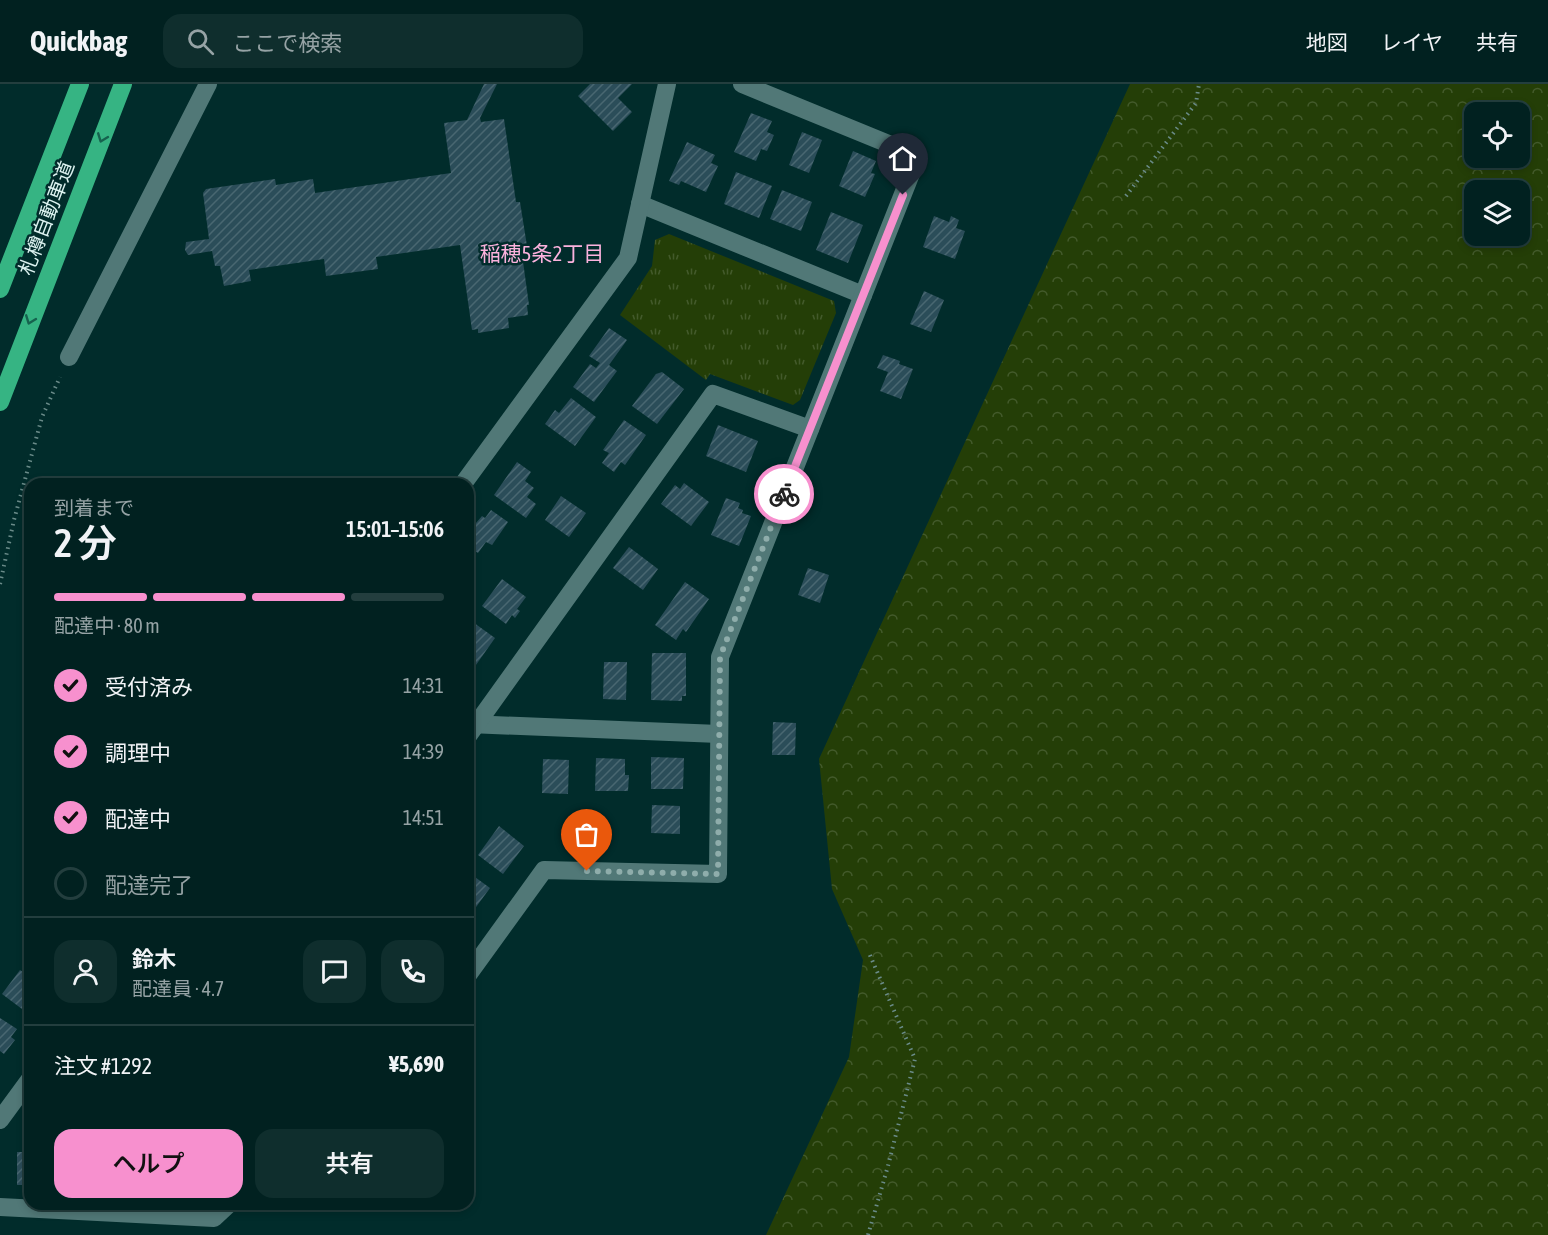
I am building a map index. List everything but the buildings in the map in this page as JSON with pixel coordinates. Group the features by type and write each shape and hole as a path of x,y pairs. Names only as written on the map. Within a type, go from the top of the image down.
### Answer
{"highway":[{"name":"札樽自動車道","path":"0,289 80,84"},
{"name":"札樽自動車道","path":"0,402 123,84"}],"street":[{"path":"69,357 208,84"},
{"path":"467,478 628,258 667,84"},
{"path":"474,967 544,870 718,874 720,657 918,156 742,84"},
{"path":"640,204 863,295"},
{"path":"474,724 713,394 810,429"},
{"path":"474,728 719,734"},
{"path":"0,1120 24,1087"},
{"path":"0,1207 24,1208"},
{"path":"58,1210 214,1218 223,1210"}],"path":[{"path":"1126,196 1196,103 1199,84"},
{"path":"25,478 42,417 69,357"},
{"path":"0,584 24,483"},
{"path":"868,1235 915,1059 869,953"}],"green space":[{"path":"1130,84 1548,84 1548,1235 766,1235 849,1057 863,960 832,889 819,759"},
{"path":"669,234 834,301 836,313 800,400 793,405 710,374 706,380 620,315 652,266 655,240"}],"way so far":[{"path":"587,871 718,874 720,657 784,494"}],"district":[{"name":"稲穂5条2丁目","path":"542,253"}],"route":[{"path":"784,494 903,195"}]}
